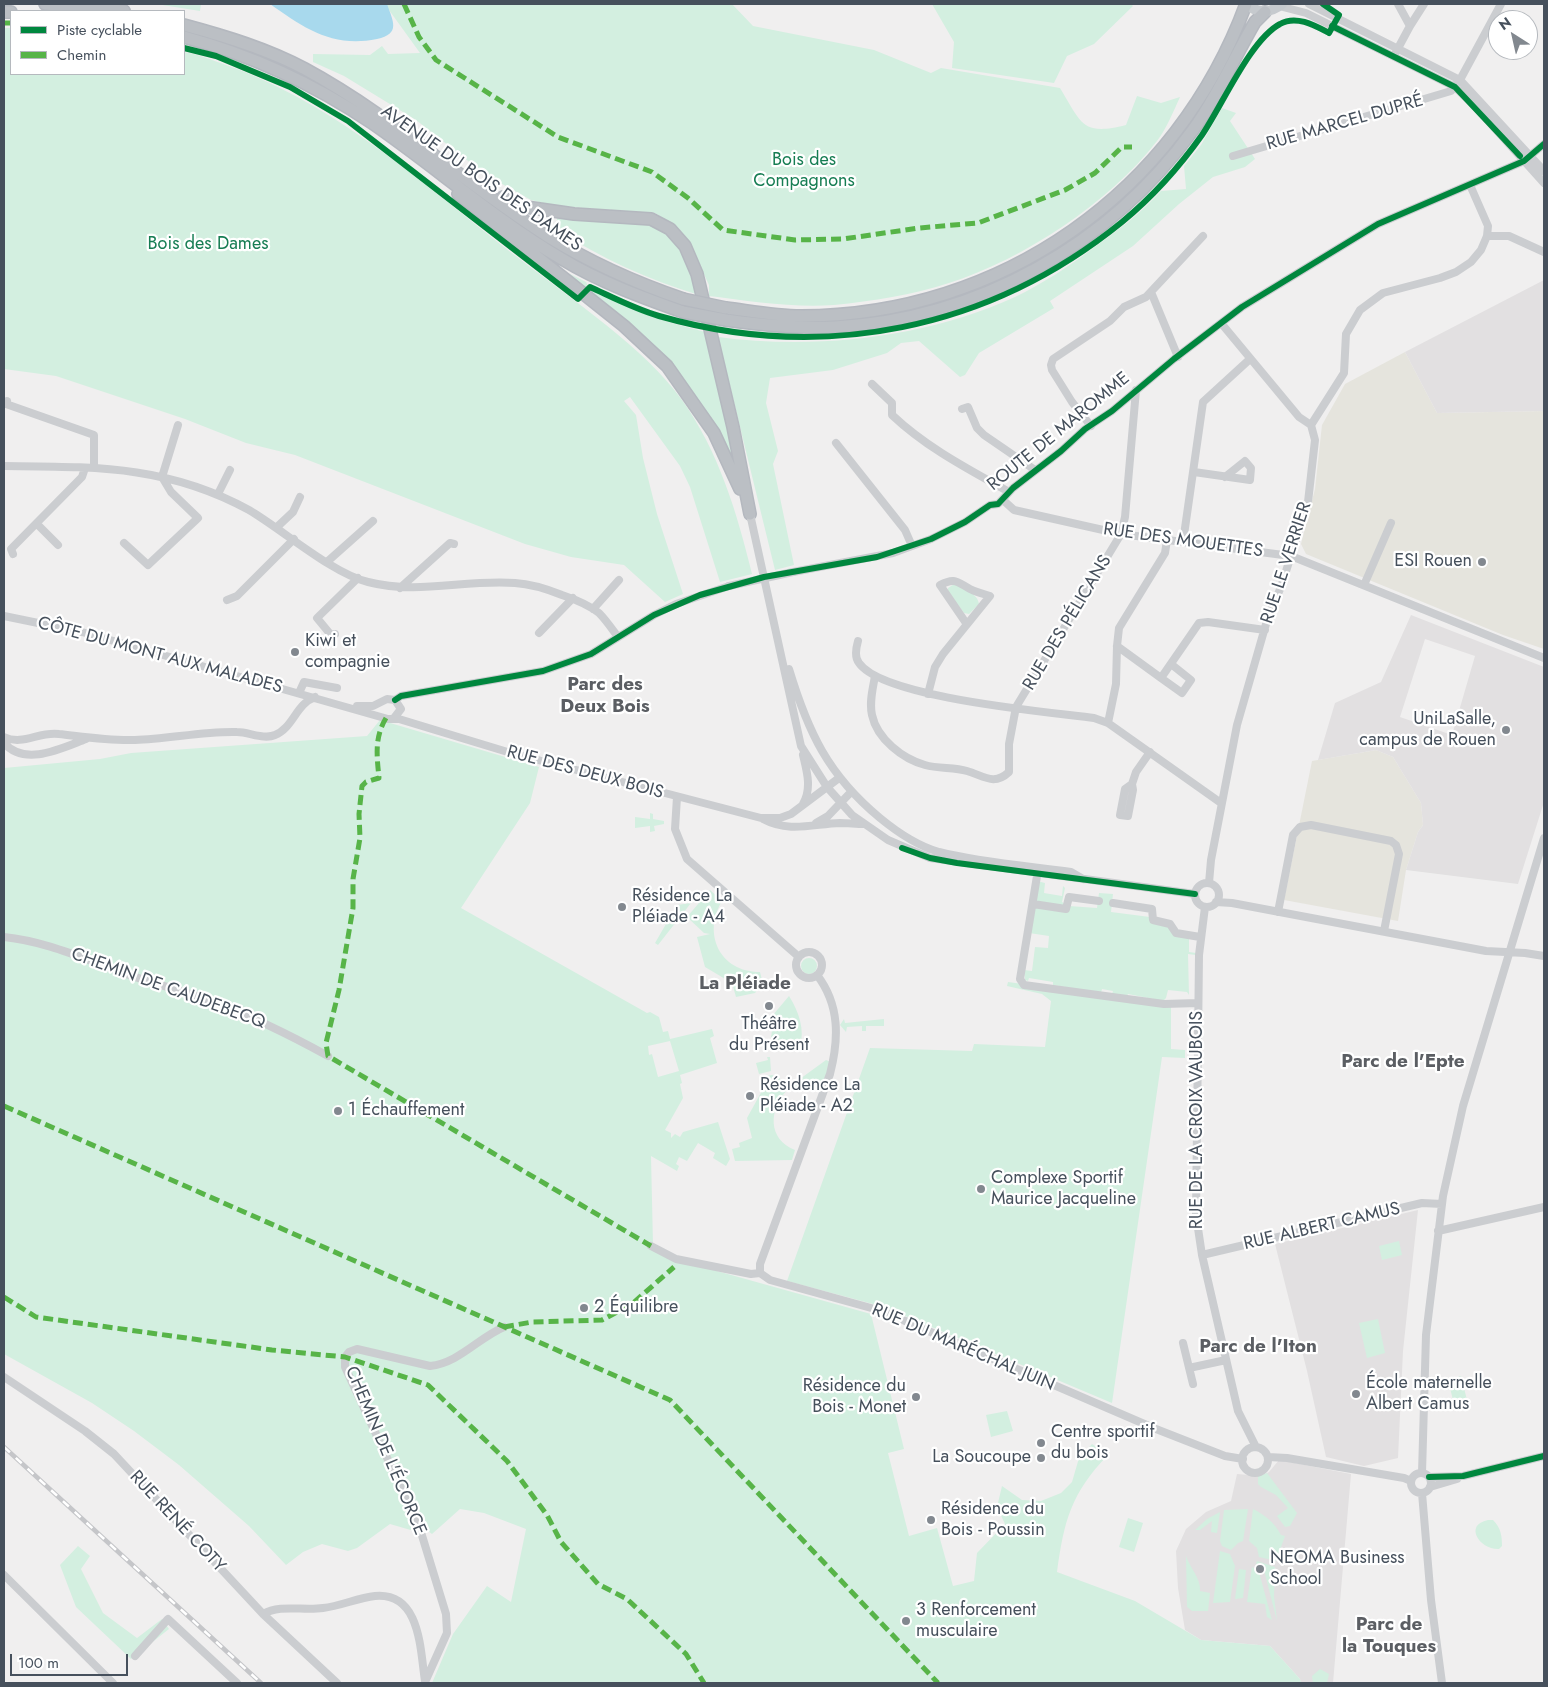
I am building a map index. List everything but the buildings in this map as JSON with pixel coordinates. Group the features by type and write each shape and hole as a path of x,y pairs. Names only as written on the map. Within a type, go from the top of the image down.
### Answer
{"highway":[{"path":"45,4 113,10"},
{"name":"AVENUE DU BOIS DES DAMES","path":"185,37 258,61 318,89 548,236 600,266 641,284 683,299 726,308 800,316 865,312 900,306 967,287 1031,258 1060,240 1108,204 1164,147 1204,90 1236,32 1246,4"},
{"name":"AVENUE DU BOIS DES DAMES","path":"185,25 254,47 304,69 400,130 446,171 561,259 601,280 683,312 726,320 806,327 890,321 969,300 1009,284 1067,251 1114,216 1168,162 1208,108 1254,22 1264,12"},
{"path":"446,171 457,193 646,345 672,372 714,434 733,470 750,514"},
{"path":"446,171 519,206 574,214 651,220 670,229 685,246 697,274 733,427 750,514"}],"main road":[{"path":"1246,4 1258,11 1264,12 1280,5"}],"street":[{"path":"1309,4 1396,53 1457,84 1527,158 1544,171"},
{"path":"1398,4 1410,26"},
{"path":"1396,53 1424,4"},
{"path":"1457,84 1501,4"},
{"path":"1280,5 1306,13 1396,53"},
{"name":"RUE MARCEL DUPRÉ","path":"1233,156 1437,97 1457,84"},
{"name":"ROUTE DE MAROMME","path":"398,706 410,695 543,670 591,654 676,604 729,586 877,557 912,546 948,530 1003,500 1009,492 1035,470 1136,390 1221,323 1265,293 1378,224 1527,158 1544,144"},
{"path":"1527,158 1544,183"},
{"path":"1221,323 1299,417 1311,425 1344,373 1346,334 1360,310 1383,293 1456,272 1475,258 1487,236 1488,226 1470,184"},
{"path":"1091,426 1072,402 1052,370 1053,359 1110,321 1124,307 1151,292 1203,236"},
{"path":"1487,236 1508,236 1544,252"},
{"path":"1151,292 1178,357"},
{"path":"1183,542 1204,400 1250,359"},
{"path":"872,384 892,403 892,415 909,431 936,451 1009,492"},
{"name":"RUE DES PÉLICANS","path":"1016,708 1121,534 1125,517 1136,390"},
{"path":"7,400 6,404 94,435"},
{"path":"962,409 968,407 977,428 984,436 1035,470"},
{"path":"124,542 148,565 198,518 171,492 162,477 178,425"},
{"name":"RUE LE VERRIER","path":"1209,883 1211,860 1237,725 1268,616 1281,588 1302,525 1310,488 1315,440 1311,425"},
{"path":"12,554 11,549 82,477 89,467 94,435 99,427"},
{"path":"836,443 905,530 912,546"},
{"path":"4,466 89,467 132,470 189,483 218,494 294,539 328,562 367,582 400,588 514,583 540,587 573,598 593,609 600,614 618,637"},
{"path":"218,494 230,470"},
{"path":"1194,472 1225,477"},
{"path":"276,528 293,512 300,497"},
{"name":"RUE DES MOUETTES","path":"1003,500 1014,510 1121,534 1291,556 1544,658"},
{"path":"750,514 777,628 809,786 808,795 801,807"},
{"path":"328,562 373,521"},
{"path":"1364,585 1391,523"},
{"path":"37,524 58,545"},
{"path":"227,600 237,596 294,539"},
{"path":"1108,723 1116,684 1116,646 1120,628 1165,553 1167,540"},
{"path":"400,588 450,543 454,544"},
{"path":"334,634 331,635 317,618 358,578"},
{"path":"593,609 619,580"},
{"path":"928,694 935,667 966,623 990,596 970,590 957,580 949,580 940,585 966,623"},
{"path":"539,633 573,598"},
{"name":"CÔTE DU MONT AUX MALADES","path":"4,616 82,632 348,706"},
{"path":"1161,678 1199,624 1208,622 1265,630"},
{"path":"777,628 808,726 839,778 851,792 890,826 911,840 938,852 1038,873"},
{"path":"858,642 855,651 859,663 875,676 928,694 1094,718 1108,723 1221,804"},
{"path":"1116,646 1182,693 1191,680 1171,664"},
{"path":"875,676 871,702 872,715 878,729 889,744 907,759 926,766 967,771 991,781 1002,778 1009,772 1009,744 1016,708"},
{"path":"299,693 304,682 337,688"},
{"path":"4,737 12,741 22,741 38,735 58,734 86,739 135,740 238,732 273,736 282,731 303,703 315,697"},
{"path":"387,699 398,706 394,718 388,719 348,706 373,706 381,704 387,699"},
{"path":"381,704 380,709 383,716"},
{"name":"RUE DES DEUX BOIS","path":"398,706 411,723"},
{"name":"RUE DES DEUX BOIS","path":"394,718 511,753 761,818 792,828 840,823 864,824"},
{"path":"58,734 62,748"},
{"path":"4,743 13,750 29,755 62,748 86,739"},
{"path":"801,746 827,787 839,802 864,824 902,848 941,860 1038,873 1071,872 1083,879 1195,894"},
{"path":"1132,784 1136,772 1150,752"},
{"name":"RUE DES DEUX BOIS","path":"761,818 785,816 801,807 839,778"},
{"path":"812,826 828,816 839,802 851,792"},
{"path":"677,797 675,829 687,859 800,957"},
{"path":"1278,912 1293,836 1300,827 1311,825 1391,841 1396,845 1398,854 1384,931"},
{"path":"1430,1487 1426,1475 1425,1342 1442,1204 1463,1106 1544,838"},
{"path":"1038,873 1020,979 1024,985 1164,1004 1198,1003"},
{"path":"1217,899 1217,889 1209,883 1200,885 1195,894 1198,904 1205,907 1217,899 1482,951 1544,956"},
{"path":"1033,904 1066,909 1069,896 1099,901"},
{"path":"1113,903 1152,909 1153,920 1170,924 1176,933 1200,937"},
{"name":"RUE DE LA CROIX VAUBOIS","path":"1205,907 1200,937 1198,1003 1196,1215 1202,1255 1242,1422 1256,1447"},
{"name":"CHEMIN DE CAUDEBECQ","path":"4,937 26,939 79,955 112,969 211,1001 291,1036 328,1056"},
{"path":"807,953 818,957 822,964 817,975 810,978 799,974 796,964 800,957 807,953"},
{"path":"760,1273 760,1264 830,1074 837,1045 831,1000 817,975"},
{"name":"RUE ALBERT CAMUS","path":"1202,1255 1422,1203 1442,1204"},
{"path":"1438,1231 1544,1207"},
{"name":"RUE DU MARÉCHAL JUIN","path":"652,1246 682,1260 751,1274 760,1273 770,1280 882,1312 1156,1429 1225,1456 1243,1458"},
{"name":"CHEMIN DE L'ÉCORCE","path":"425,1683 447,1633 446,1614 420,1529 346,1367 345,1357 349,1352 358,1348 430,1366 440,1365 452,1361 488,1334 504,1327"},
{"path":"1183,1343 1193,1384"},
{"path":"1189,1368 1226,1360"},
{"name":"RUE RENÉ COTY","path":"4,1377 85,1431 114,1454 262,1614 337,1683"},
{"path":"1256,1447 1264,1450 1268,1457 1265,1468 1256,1472 1246,1469 1243,1458 1248,1449 1256,1447"},
{"path":"1422,1493 1430,1487 1463,1476 1544,1456"},
{"path":"1268,1457 1287,1458 1404,1478 1412,1481"},
{"path":"1422,1493 1414,1490 1412,1481 1414,1476 1463,1476"},
{"path":"1422,1493 1429,1583 1442,1683"},
{"path":"4,1575 113,1683"},
{"path":"262,1614 275,1609 324,1608 377,1596 395,1600 412,1614 416,1624 425,1683"},
{"path":"134,1656 168,1619 237,1683"}],"shaded area":[{"path":"1544,280 1544,411 1437,413 1405,352"},
{"path":"1405,352 1437,413 1544,411 1544,649 1503,635 1306,554 1301,544 1315,489 1322,425 1345,384"},
{"path":"1411,615 1544,667 1544,802 1518,884 1406,870 1418,832 1423,825 1421,803 1393,757 1376,750 1318,760 1335,703 1381,682","holes":["1425,639 1475,656 1452,735 1400,717"]},
{"path":"1376,750 1393,757 1421,803 1423,825 1418,832 1406,870 1398,921 1284,900 1312,761"},
{"path":"1418,1210 1403,1351 1398,1458 1364,1466 1326,1457 1307,1371 1275,1244"},
{"name":"NEOMA Business School","path":"1279,1460 1351,1474 1333,1683 1301,1683 1300,1679 1270,1646 1201,1640 1185,1630 1178,1588 1176,1551 1186,1529 1206,1512 1231,1501 1237,1474 1261,1476 1269,1472"}],"green space":[{"path":"156,4 201,4 200,11"},
{"name":"Bois des Compagnons","path":"380,4 732,4 753,26 874,50 931,73 941,68 1060,88 1079,118 1092,128 1100,129 1126,125 1137,96 1161,103 1180,97 1157,141 1115,186 1090,207 1035,244 978,273 921,291 834,305 787,305 755,302 709,296 709,285 689,242 675,226 655,213 555,206 531,200 486,175 416,120 344,76 313,62 313,54 370,55 382,46 388,54 420,53 389,10"},
{"path":"932,4 1131,4 1133,6 1094,44 1067,56 1054,83 952,68 954,42"},
{"name":"Bois des Dames","path":"4,28 10,28 10,75 185,75 185,52 205,57 267,82 306,102 381,150 607,326 649,362 682,400 706,441 733,506 752,574 720,582 690,487 680,466 630,397 624,401 636,415 643,458 657,514 683,594 665,602 624,565 571,557 525,544 295,455 246,443 185,419 56,376 4,369"},
{"path":"1222,108 1236,113 1230,121 1255,159 1245,167 1213,177 1179,204 1133,246 1050,301 1054,308 979,353 965,375 960,377 919,341 901,343 887,353 833,370 770,378 766,403 778,451 773,464 794,565 775,570 718,337 755,341 793,342 869,337 907,331 944,322 980,311 1015,297 1045,281 1083,256 1128,222 1161,191 1186,189 1184,166 1201,145"},
{"path":"557,217 652,225 678,246 687,263 699,295 644,275 591,250 557,230"},
{"path":"550,264 586,282 590,289 627,306 668,322 705,332 737,472 687,388"},
{"path":"956,583 978,600 979,604 969,614 964,613 948,591 948,588"},
{"path":"380,720 539,767 530,803 461,908 647,1013 650,1012 659,1017 663,1032 668,1031 670,1039 712,1029 714,1036 710,1038 717,1063 680,1075 683,1098 665,1130 671,1133 671,1138 675,1134 680,1137 683,1132 718,1122 730,1159 726,1166 713,1158 715,1153 698,1143 687,1161 679,1157 676,1164 679,1166 677,1171 651,1156 653,1245 699,1266 871,1314 904,1449 888,1453 909,1536 937,1528 953,1586 974,1581 977,1553 1005,1524 997,1507 1002,1486 1022,1500 1041,1501 1061,1493 1072,1482 1079,1458 1092,1444 1108,1455 1095,1469 1077,1495 1066,1523 1057,1572 1135,1601 1201,1640 1270,1646 1300,1679 1301,1683 432,1683 453,1634 487,1586 511,1602 526,1529 484,1513 460,1509 432,1534 424,1528 411,1509 407,1513 414,1531 390,1524 357,1548 348,1551 322,1544 303,1552 286,1565 249,1526 179,1465 134,1431 92,1403 4,1354 4,768 100,759 131,753 367,736","holes":["670,1041 679,1071 658,1077 652,1054 649,1055 648,1046"]},
{"path":"650,813 653,814 653,819 664,821 664,824 654,826 655,831 650,832 650,826 635,828 635,817 650,819"},
{"path":"1037,881 1045,883 1044,893 1062,896 1063,886 1065,888 1062,902 1069,906 1097,908 1099,893 1113,894 1111,912 1150,917 1189,935 1189,952 1196,953 1196,955 1188,954 1189,995 1187,992 1168,990 1163,1001 1128,994 1127,997 1112,994 1113,991 1102,989 1101,993 1053,985 1053,982 1029,978 1028,981 1025,980 1024,970 1032,971 1035,947 1048,948 1049,936 1029,933"},
{"path":"710,890 722,901 716,914 714,926 718,949 734,966 760,972 763,984 755,993 736,997 732,983 705,967 697,937 710,934 704,933 687,917"},
{"path":"691,903 658,945 655,943 677,905"},
{"path":"809,958 817,966 809,974 801,966"},
{"name":"Complexe Sportif Maurice Jacqueline","path":"1008,982 1171,1004 1171,1049 1185,1050 1185,1058 1162,1057 1112,1403 884,1307 787,1281 870,1048 972,1051 974,1044 1045,1047 1051,1001 1042,994 1007,986"},
{"path":"789,996 796,1008 800,1021 802,1034 800,1048 771,1038 772,1030 767,1022"},
{"path":"844,1019 845,1023 884,1019 884,1026 866,1026 866,1031 862,1031 862,1026 847,1027 846,1032 840,1025"},
{"path":"767,1057 770,1057 771,1071 759,1074 756,1063 768,1060"},
{"path":"826,1060 831,1062 823,1086 812,1084 795,1087 793,1084"},
{"path":"772,1075 779,1077 787,1090 777,1106 774,1114 774,1123 779,1139 795,1150 792,1160 735,1161 732,1149 740,1147 739,1143 752,1138 747,1118 763,1089 760,1077"},
{"path":"1399,1241 1402,1255 1382,1260 1379,1246"},
{"path":"1378,1319 1385,1353 1367,1358 1359,1323"},
{"path":"1461,1376 1468,1404 1455,1408 1448,1380"},
{"path":"1007,1411 1013,1431 991,1437 986,1415"},
{"path":"1267,1473 1297,1513 1290,1526 1285,1527 1277,1516 1288,1508 1276,1495 1258,1484 1258,1476"},
{"path":"1248,1509 1243,1541 1231,1550 1222,1546 1220,1541 1224,1510"},
{"path":"1253,1509 1262,1514 1276,1527 1281,1535 1285,1536 1276,1561 1259,1557 1257,1548 1249,1541"},
{"path":"1220,1512 1217,1533 1211,1532 1212,1521 1200,1530 1195,1530 1207,1519"},
{"path":"1128,1518 1143,1523 1134,1552 1119,1547"},
{"path":"1488,1520 1493,1520 1499,1529 1502,1546 1499,1549 1486,1546 1477,1537 1475,1532 1476,1527"},
{"path":"78,1546 90,1556 81,1569 103,1613 137,1638 162,1619 169,1629 131,1659 76,1607 60,1565"},
{"path":"1220,1551 1230,1554 1235,1566 1230,1602 1213,1603"},
{"path":"1186,1556 1197,1577 1200,1591 1210,1593 1208,1611 1192,1611 1187,1607"},
{"path":"1257,1561 1275,1567 1274,1596 1277,1621 1264,1570 1256,1564"},
{"path":"1252,1567 1259,1572 1272,1620 1267,1617 1265,1604 1247,1602"},
{"path":"1239,1569 1246,1570 1243,1598 1235,1599"},
{"path":"1320,1669 1329,1674 1327,1683 1313,1683 1312,1676"}],"water":[{"path":"270,4 387,4 393,26 390,34 385,37 361,41 346,41 319,34"}],"railway":[{"path":"4,1447 261,1683"}],"marked path":[{"path":"404,4 419,37 436,60 558,137 652,172 688,198 723,230 795,240 843,239 919,228 978,223 1065,190 1095,173 1122,147 1132,147"},
{"path":"4,23 10,23"},
{"path":"386,718 378,740 379,778 366,782 362,786 359,814 360,838 353,879 353,908 339,990 326,1043 328,1056 651,1246"},
{"path":"4,1106 670,1400 938,1683"},
{"path":"504,1327 532,1322 602,1320 632,1304 674,1267"},
{"path":"4,1297 36,1317 272,1350 345,1357 428,1385 507,1461 547,1515 561,1542 598,1584 627,1599 686,1654 704,1683"}],"cycle path":[{"path":"185,48 216,56 290,87 348,121 578,299 590,287 624,303 659,316 721,330 782,336 842,335 902,327 960,312 1017,289 1071,259 1122,222 1144,203 1175,170 1210,123 1247,59 1269,32 1280,24 1292,20 1305,22 1329,33 1339,15 1323,4"},
{"path":"1332,26 1455,87 1520,156"},
{"path":"395,700 401,696 543,671 591,654 654,615 700,595 764,577 877,557 931,539 965,522 990,505 998,504 1013,488 1061,451 1085,429 1112,411 1174,359 1242,307 1378,224 1524,161 1544,144"},
{"path":"902,848 930,858 957,863 1195,894"},
{"path":"1429,1477 1463,1476 1544,1456"}],"place":[{"name":"ESI Rouen","path":"1482,562"},
{"name":"Kiwi et compagnie","path":"295,652"},
{"name":"UniLaSalle, campus de Rouen","path":"1506,730"},
{"name":"Résidence La Pléiade - A4","path":"622,907"},
{"name":"Théâtre du Présent","path":"769,1006"},
{"name":"Résidence La Pléiade - A2","path":"750,1096"},
{"name":"1 Échauffement","path":"338,1111"},
{"name":"Complexe Sportif Maurice Jacqueline","path":"981,1189"},
{"name":"2 Équilibre","path":"584,1308"},
{"name":"École maternelle Albert Camus","path":"1356,1394"},
{"name":"Résidence du Bois - Monet","path":"916,1397"},
{"name":"Centre sportif du bois","path":"1041,1443"},
{"name":"La Soucoupe","path":"1041,1458"},
{"name":"Résidence du Bois - Poussin","path":"931,1520"},
{"name":"NEOMA Business School","path":"1260,1569"},
{"name":"3 Renforcement musculaire","path":"906,1621"}],"district":[{"name":"Parc des Deux Bois","path":"605,696"},
{"name":"La Pléiade","path":"745,984"},
{"name":"Parc de l'Epte","path":"1403,1062"},
{"name":"Parc de l'Iton","path":"1258,1347"},
{"name":"Parc de la Touques","path":"1389,1636"}]}
